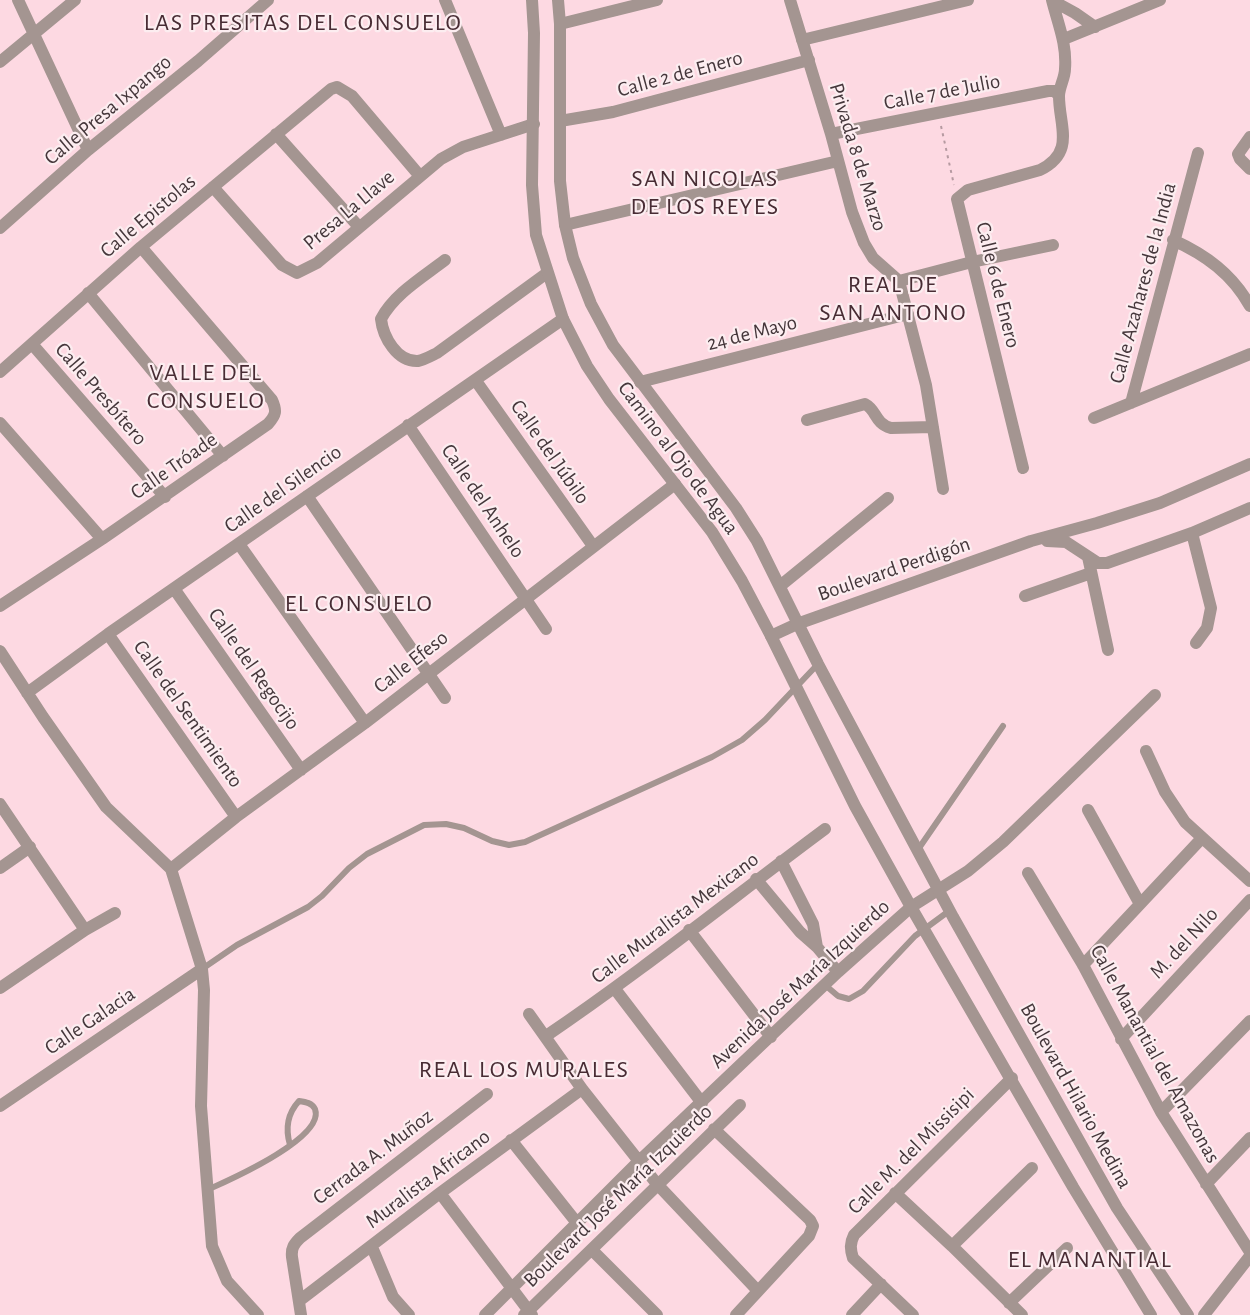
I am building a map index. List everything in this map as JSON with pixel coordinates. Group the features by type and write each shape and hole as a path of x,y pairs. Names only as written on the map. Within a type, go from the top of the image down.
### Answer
{"street":[{"path":"18,0 88,150"},
{"path":"0,62 75,0"},
{"name":"Calle Presa Ixpango","path":"0,228 88,150 198,61 268,0"},
{"path":"445,0 501,135"},
{"name":"Camino al Ojo de Agua","path":"532,0 534,33 532,185 536,235 563,319 587,366 609,399 712,532 742,581 855,806 911,907"},
{"name":"Camino al Ojo de Agua","path":"558,0 560,181 565,225 573,258 591,304 613,345 736,508 757,541 797,624 939,891"},
{"path":"560,24 657,0"},
{"name":"Privada 8 de Marzo","path":"790,0 831,134 852,213 864,243 873,258 899,281"},
{"path":"802,40 969,0"},
{"path":"1064,39 1160,0"},
{"path":"1053,1 1095,27"},
{"path":"957,199 968,190 1040,170 1050,165 1061,150 1063,143 1059,95 1065,72 1064,39 1058,25 1053,1"},
{"name":"Calle 2 de Enero","path":"560,121 613,112 808,60"},
{"name":"Calle Epistolas","path":"0,372 141,247 325,93 337,87 352,96 419,175"},
{"name":"Calle 7 de Julio","path":"831,134 1048,91 1054,91 1059,95"},
{"name":"Presa La Llave","path":"213,187 282,265 297,273 317,263 419,175 441,159 463,147 534,124"},
{"path":"276,134 359,227"},
{"path":"1250,137 1238,154 1250,169"},
{"name":"Calle Azahares de la India","path":"1131,403 1198,153"},
{"path":"565,225 838,161"},
{"name":"Calle 6 de Enero","path":"957,199 1023,468"},
{"path":"1173,240 1192,248 1230,276 1250,306"},
{"path":"944,489 926,385 899,281 972,262 1053,245"},
{"name":"Calle Tróade","path":"0,606 165,497 275,417 276,409 272,400 141,247"},
{"path":"445,260 395,300 386,309 381,319 385,334 399,355 417,361 437,353 547,273"},
{"path":"87,293 222,456"},
{"name":"24 de Mayo","path":"640,382 908,314"},
{"name":"Calle del Silencio","path":"27,693 108,634 175,590 408,425 476,381 563,319"},
{"name":"Calle Presbítero","path":"32,345 165,497"},
{"name":"Calle Azahares de la India","path":"1131,403 1250,354"},
{"name":"Calle del Júbilo","path":"476,381 593,546"},
{"path":"1094,418 1131,403"},
{"path":"807,420 865,404 870,406 878,421 885,426 891,428 933,427"},
{"path":"0,423 102,539"},
{"name":"Calle del Anhelo","path":"408,425 546,629"},
{"name":"Boulevard Perdigón","path":"771,636 797,624 1031,541 1160,503 1250,464"},
{"name":"Calle Efeso","path":"171,869 236,817 365,723 675,484"},
{"path":"307,496 445,699"},
{"path":"780,586 888,498"},
{"name":"Boulevard Perdigón","path":"1031,541 1066,542 1098,563 1107,563 1192,533 1250,508"},
{"path":"1192,533 1210,608 1207,628 1196,643"},
{"path":"239,544 365,723"},
{"path":"1088,557 1108,650"},
{"path":"1025,596 1091,573"},
{"name":"Calle del Regocijo","path":"175,590 301,770"},
{"name":"Calle del Sentimiento","path":"108,634 236,817"},
{"path":"0,651 106,807 171,869 202,969 204,990 201,1106 212,1246 228,1281 258,1315"},
{"name":"Avenida José María Izquierdo","path":"484,1315 639,1161 838,972 911,907 968,871 1003,842 1155,695"},
{"path":"1146,751 1174,808 1185,822 1250,880"},
{"path":"0,804 85,930"},
{"path":"1088,810 1140,904"},
{"name":"Calle Muralista Mexicano","path":"546,1036 615,989 689,930 825,829"},
{"path":"1083,965 1202,838"},
{"path":"0,868 30,847"},
{"path":"781,861 813,924 817,947"},
{"name":"Calle Manantial del Amazonas","path":"1028,873 1083,965 1161,1112 1250,1254"},
{"path":"756,879 800,932 817,947 838,972"},
{"name":"Boulevard Hilario Medina","path":"939,891 1105,1187 1188,1315"},
{"name":"M. del Nilo","path":"1121,1038 1250,900"},
{"path":"911,907 1068,1178 1151,1315"},
{"path":"0,988 85,930 116,914"},
{"path":"689,930 771,1037"},
{"name":"Calle Galacia","path":"0,1106 202,969"},
{"path":"615,989 702,1102"},
{"path":"530,1014 582,1089 657,1184 758,1291"},
{"path":"1161,1112 1250,1021"},
{"name":"Calle M. del Missisipi","path":"880,1284 853,1258 850,1250 854,1235 1012,1078"},
{"name":"Muralista Africano","path":"298,1301 582,1089"},
{"name":"Cerrada A. Muñoz","path":"298,1301 291,1250 300,1238 487,1094"},
{"name":"Boulevard José María Izquierdo","path":"528,1314 657,1184 741,1105"},
{"path":"714,1129 810,1221 813,1230 736,1315"},
{"path":"1206,1184 1250,1138"},
{"path":"512,1140 577,1223"},
{"path":"952,1246 1032,1168"},
{"path":"440,1193 528,1314"},
{"path":"895,1193 1022,1315"},
{"path":"372,1247 399,1310 409,1315"},
{"path":"1009,1303 1067,1248"},
{"path":"592,1250 657,1315"},
{"path":"1204,1315 1250,1254"},
{"path":"852,1315 880,1284 913,1315"},
{"path":"298,1301 301,1315"}],"lane":[{"path":"202,969 237,945 308,907 367,854 424,825 446,824 464,828 492,841 509,845 525,842 712,757 742,740 765,720 818,664"},
{"path":"917,851 1004,726"},
{"path":"825,985 838,996 849,999 863,991 924,928 949,911"},
{"path":"207,1190 255,1168 290,1145 311,1126 316,1114 314,1106 308,1102 299,1101 293,1108 286,1132 290,1145"}],"path":[{"name":"Calle 6 de Enero","path":"938,111 957,199"}],"district":[{"name":"LAS PRESITAS DEL CONSUELO","path":"303,23"},
{"name":"SAN NICOLAS DE LOS REYES","path":"705,193"},
{"name":"REAL DE SAN ANTONO","path":"893,299"},
{"name":"VALLE DEL CONSUELO","path":"206,387"},
{"name":"EL CONSUELO","path":"359,604"},
{"name":"REAL LOS MURALES","path":"524,1070"},
{"name":"EL MANANTIAL","path":"1090,1260"}]}
